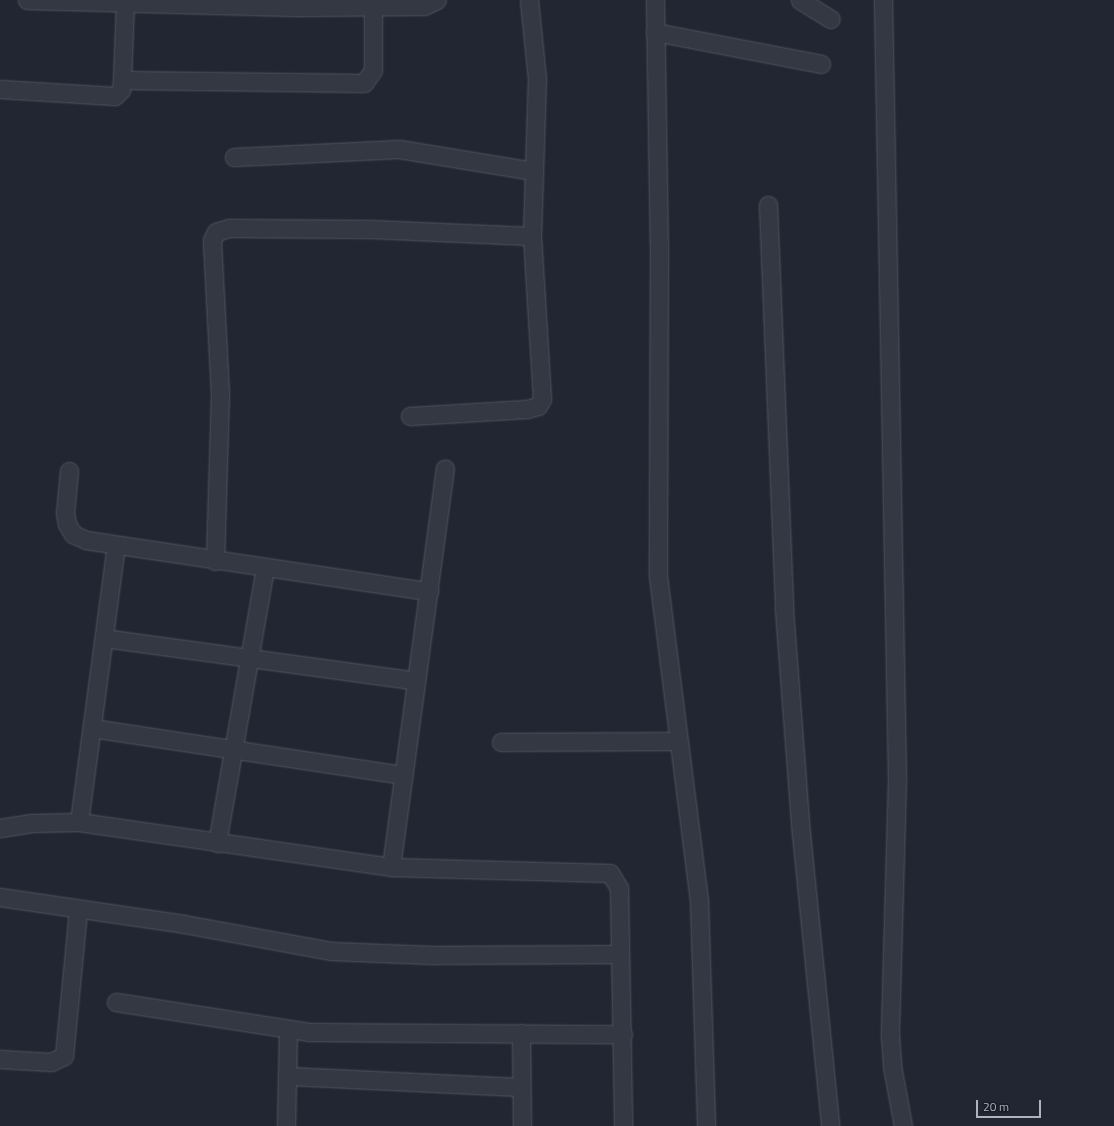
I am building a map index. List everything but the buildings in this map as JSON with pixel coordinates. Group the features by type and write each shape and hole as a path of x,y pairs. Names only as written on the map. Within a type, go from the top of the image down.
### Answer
{"street":[{"path":"27,0 125,3 373,6 424,6 437,0"},
{"path":"410,416 538,406 543,388 532,236 537,79 529,0"},
{"path":"655,0 659,245 658,576 699,900 706,1126"},
{"path":"800,0 830,20"},
{"path":"883,0 897,779 890,1035 892,1066 903,1126"},
{"path":"0,89 107,98 120,90 122,80 125,3"},
{"path":"122,80 364,83 373,70 373,6"},
{"path":"655,32 821,64"},
{"path":"234,157 399,149 534,171"},
{"path":"768,205 784,609 801,833 830,1126"},
{"path":"215,561 220,394 212,240 216,232 229,228 370,229 532,236"},
{"path":"390,867 445,469"},
{"path":"69,471 65,513 73,534 116,546 429,591"},
{"path":"79,822 116,546"},
{"path":"217,843 265,568"},
{"path":"104,638 416,681"},
{"path":"92,728 403,774"},
{"path":"501,742 678,741"},
{"path":"0,828 32,823 79,822 390,867 610,873 619,888 623,1034 623,1126"},
{"path":"0,897 78,910 184,924 331,951 433,955 620,954"},
{"path":"0,1059 51,1062 64,1056 78,910"},
{"path":"116,1002 309,1032 623,1034"},
{"path":"286,1126 288,1029"},
{"path":"521,1033 522,1126"},
{"path":"287,1076 522,1087"}]}
